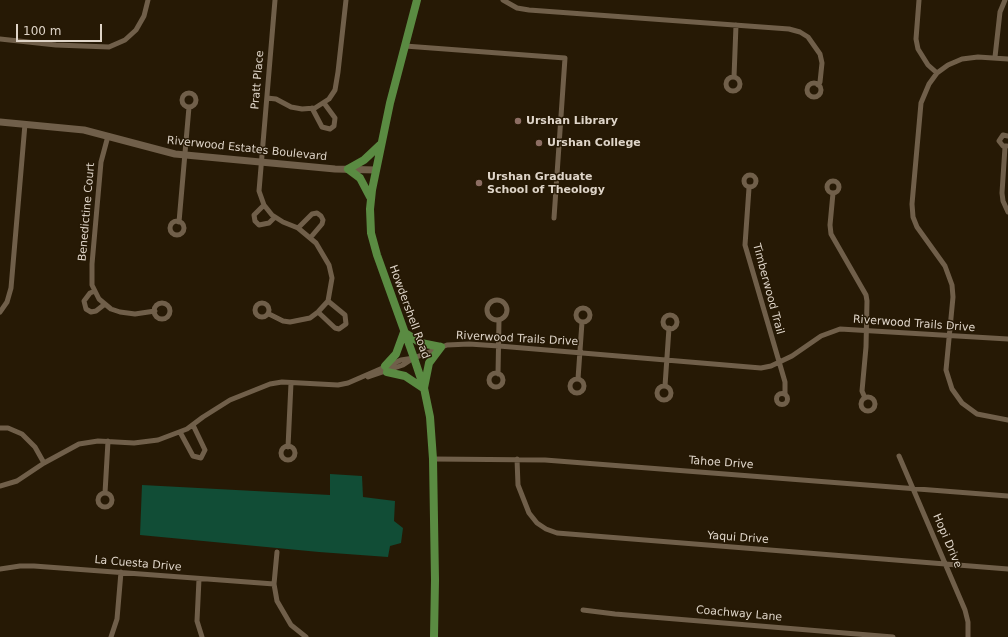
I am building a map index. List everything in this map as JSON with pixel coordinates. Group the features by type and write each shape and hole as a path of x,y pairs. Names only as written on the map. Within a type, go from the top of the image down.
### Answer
{"main road":[{"name":"Howdershell Road","path":"417,0 381,144 371,201 371,233 424,388 430,417 435,580 434,637"},
{"path":"371,201 363,182 348,169 364,160 381,144"},
{"path":"404,332 421,343 441,347 429,363 424,388 405,376 386,369 396,354 404,332"}],"street":[{"path":"0,39 56,45 109,47 125,40 136,30 144,16 148,0"},
{"name":"Pratt Place","path":"264,205 259,191 275,0"},
{"path":"267,98 276,99 291,107 312,108 324,103 331,96 336,83 346,0"},
{"path":"503,0 518,8 529,10 789,29 800,32 808,37 815,45 822,63 820,82 818,85"},
{"path":"919,0 916,39 918,48 928,65 936,73"},
{"path":"996,57 1000,12 1005,0"},
{"path":"734,77 736,25"},
{"path":"405,46 565,58 554,218"},
{"path":"1008,59 996,57 962,59 948,65 936,73 924,93 921,103 912,204 913,217 917,227 949,274 953,297 946,370 948,380 956,397 977,414 1008,420"},
{"path":"312,108 322,127 330,129 334,126 335,118 324,103"},
{"path":"179,222 189,107"},
{"name":"Riverwood Estates Boulevard","path":"0,122 84,130 167,153 348,169 376,170"},
{"path":"0,312 7,302 11,288 25,124"},
{"path":"1008,136 1003,135 1000,138 1001,145 1006,146 1002,193 1003,201 1008,212"},
{"name":"Benedictine Court","path":"108,136 101,162 92,264 92,285 105,304 111,309 128,314 155,311"},
{"name":"Timberwood Trail","path":"749,188 745,245 786,388 784,394"},
{"path":"833,194 830,225 831,234 866,295 868,311 862,391 865,398"},
{"path":"268,314 283,321 296,322 310,318 318,312 328,300 332,286 331,272 322,251 310,237 298,228 275,217 264,205 254,215 255,221 259,225 269,223 275,217"},
{"path":"298,228 312,214 317,213 323,220 322,224 310,237"},
{"path":"95,291 90,293 84,301 86,309 91,312 96,311 105,304"},
{"path":"318,312 335,328 339,329 346,324 345,315 328,300"},
{"path":"498,374 499,320"},
{"path":"578,379 582,322"},
{"path":"664,386 669,328"},
{"name":"Riverwood Trails Drive","path":"291,383 338,385 386,369 404,365 414,358 447,345 469,344 499,346 761,368 778,363 792,356 821,336 831,331 840,329 948,337 1008,339"},
{"path":"0,486 17,481 44,463 80,444 108,441 147,442 180,432 193,425 220,406 270,384 291,383 288,447"},
{"path":"180,432 193,456 201,458 205,450 193,425"},
{"path":"0,428 8,428 22,434 35,447 44,463"},
{"path":"105,493 108,441"},
{"name":"Hopi Drive","path":"898,456 965,610 968,637"},
{"name":"Tahoe Drive","path":"432,459 517,459 1008,496"},
{"name":"Yaqui Drive","path":"517,459 518,485 529,513 537,523 546,529 557,533 1008,569"},
{"path":"277,552 274,584 277,601 291,625 306,637"},
{"name":"La Cuesta Drive","path":"0,569 20,566 34,566 274,584"},
{"path":"111,637 117,619 120,572"},
{"path":"198,579 197,621 202,637"},
{"name":"Coachway Lane","path":"583,610 863,636 893,637"}],"green space":[{"path":"330,474 362,476 363,497 395,501 394,521 403,528 401,543 390,546 388,557 140,535 142,485 330,495"}],"place":[{"name":"Urshan Library","path":"518,121"},
{"name":"Urshan College","path":"539,143"},
{"name":"Urshan Graduate School of Theology","path":"479,183"}]}
